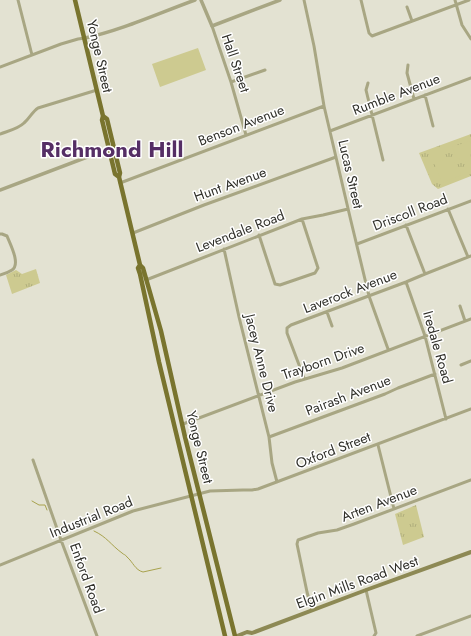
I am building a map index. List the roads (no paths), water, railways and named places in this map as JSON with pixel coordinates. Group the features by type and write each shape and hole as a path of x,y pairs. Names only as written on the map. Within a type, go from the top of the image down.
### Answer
{"main road":[{"name":"Yonge Street","path":"76,0 103,116 102,120 109,149 116,176 119,177"},
{"name":"Yonge Street","path":"103,116 107,119 120,173 120,183 140,265 138,268 144,280 161,331 236,636"},
{"name":"Yonge Street","path":"144,280 158,356 225,636"},
{"name":"Elgin Mills Road West","path":"236,636 247,632 251,635 312,610 471,552"}],"street":[{"path":"18,0 32,55"},
{"path":"0,67 61,44 117,29 195,0"},
{"name":"Hall Street","path":"201,0 212,26 238,102 246,135"},
{"path":"212,26 280,0"},
{"name":"Lucas Street","path":"304,0 314,46 324,106 348,209 369,296 388,349"},
{"path":"361,0 369,33 372,36 469,0"},
{"path":"455,0 462,24 471,39"},
{"path":"407,7 412,21"},
{"path":"408,65 407,72 414,99"},
{"path":"231,82 264,70"},
{"name":"Rumble Avenue","path":"330,131 471,78"},
{"path":"368,83 366,90 383,160"},
{"path":"0,134 22,125 33,111 38,108 97,90"},
{"path":"425,95 432,126"},
{"name":"Benson Avenue","path":"120,183 324,106"},
{"path":"0,190 114,147"},
{"name":"Hunt Avenue","path":"133,233 204,205 336,157"},
{"name":"Driscoll Road","path":"357,244 471,201"},
{"name":"Levendale Road","path":"144,280 302,219 323,216 348,209"},
{"path":"448,209 469,257"},
{"path":"259,235 275,284 280,285 315,273 318,268 302,219"},
{"path":"406,225 425,274"},
{"path":"0,234 7,236 16,260 16,266 13,270 0,275"},
{"name":"Jacey Anne Drive","path":"224,249 239,317 269,437 272,463 277,482"},
{"name":"Laverock Avenue","path":"304,378 287,333 287,328 291,325 469,257"},
{"name":"Iredale Road","path":"406,282 425,336 446,419"},
{"path":"460,306 465,321"},
{"path":"327,312 332,326"},
{"name":"Trayborn Drive","path":"183,424 304,378 342,368 388,349 471,319"},
{"path":"462,365 471,361"},
{"name":"Pairash Avenue","path":"269,437 435,374"},
{"name":"Oxford Street","path":"200,493 222,490 258,489 471,409"},
{"path":"378,445 394,509"},
{"name":"Enford Road","path":"33,460 97,636"},
{"name":"Arten Avenue","path":"312,610 297,544 298,540 318,533 337,530 471,480"},
{"name":"Industrial Road","path":"0,565 133,511 200,493"},
{"path":"366,590 376,633 374,636"},
{"path":"417,636 471,616"}],"waterway":[{"path":"32,501 39,505 45,505 47,510"},
{"path":"94,531 126,555 140,571 143,572 161,568"}],"district":[{"name":"Richmond Hill","path":"112,149"}]}
